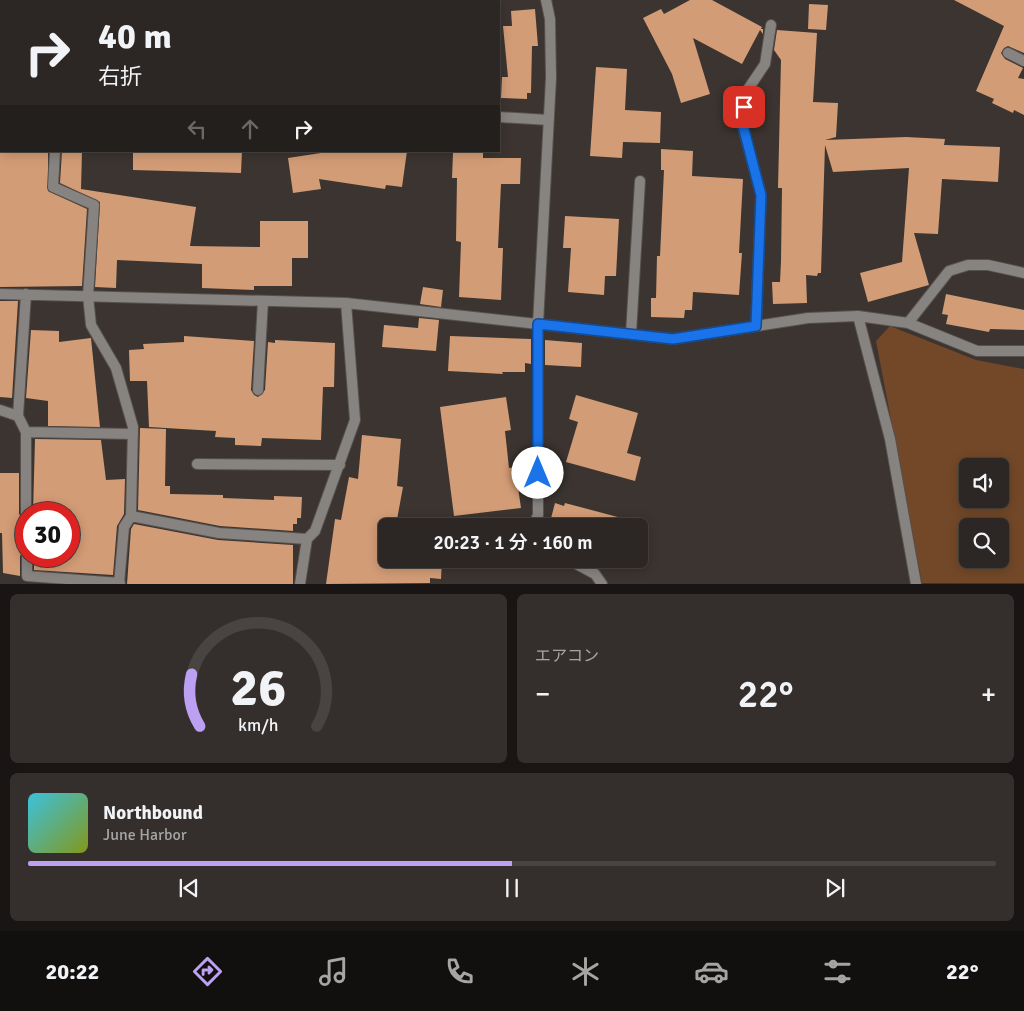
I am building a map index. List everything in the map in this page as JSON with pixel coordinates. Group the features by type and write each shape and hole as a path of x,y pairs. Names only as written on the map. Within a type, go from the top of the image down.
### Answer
{"street":[{"path":"536,518 538,515 538,324 549,120 550,29 546,0"},
{"path":"756,326 761,195 742,122 746,92 765,64 771,25"},
{"path":"1008,53 1024,60"},
{"path":"500,117 549,120"},
{"path":"27,567 27,576 120,583 124,527 131,516 133,427 116,368 91,325 88,296 94,205 53,187 55,152"},
{"path":"631,334 640,181"},
{"path":"908,323 949,271 968,266 988,265 1024,273"},
{"path":"0,294 346,303 673,339 808,318 858,316 908,323 977,351 1024,351"},
{"path":"26,294 18,416 26,432 26,502"},
{"path":"258,390 263,301"},
{"path":"300,584 308,539 315,532 355,420 346,303"},
{"path":"858,316 890,440 916,584"},
{"path":"0,410 18,416"},
{"path":"26,432 133,434"},
{"path":"198,464 340,465"},
{"path":"131,516 219,533 308,539"},
{"path":"584,568 595,574 602,584"}],"shaded area":[{"path":"890,326 976,360 1024,369 1024,583 922,583 876,341"}],"building":[{"path":"690,0 712,0 762,27 763,34 760,30 742,64 693,38 710,94 681,103 672,74 643,18 661,9 664,14"},
{"path":"954,0 1024,0 1024,53 1008,46 1001,53 1005,59 1023,68 1018,78 1024,79 1024,115 1014,110 1013,113 992,103 994,99 976,91 1004,26"},
{"path":"809,4 828,5 826,30 808,29"},
{"path":"535,9 538,46 532,46 531,93 527,93 527,99 501,98 502,77 508,77 503,26 512,26 511,11"},
{"path":"777,30 817,33 813,102 838,103 836,137 825,140 906,137 945,139 944,145 1000,147 998,182 942,179 938,234 914,233 929,285 868,302 860,273 902,262 909,168 833,172 825,145 821,273 818,273 817,276 806,275 807,303 773,304 772,282 780,282 781,261 782,188 778,188 781,60 774,50"},
{"path":"596,67 627,69 625,110 661,112 660,143 623,142 622,158 590,156"},
{"path":"661,149 693,151 692,176 743,179 739,253 742,253 739,295 693,292 692,310 685,310 684,318 651,317 651,298 656,298 657,256 660,256 664,170 661,170"},
{"path":"0,152 48,152 48,191 87,209 82,286 0,287"},
{"path":"62,152 82,152 81,189 196,207 190,246 260,247 260,221 308,221 308,258 292,258 292,286 254,286 254,290 202,288 202,264 117,260 116,288 95,287 100,202 60,183"},
{"path":"133,152 242,152 241,173 133,170"},
{"path":"327,152 407,152 402,187 386,185 385,189 319,179 321,189 293,193 288,158"},
{"path":"453,153 483,153 483,158 521,158 520,184 501,184 498,248 503,248 501,300 459,297 461,242 456,241 457,178 452,178"},
{"path":"565,216 619,219 616,276 605,276 604,295 568,292 571,248 563,248"},
{"path":"423,287 443,290 441,307 420,304"},
{"path":"946,294 1024,310 1024,330 990,329 989,332 946,324 948,315 942,314"},
{"path":"0,301 18,301 12,398 0,397"},
{"path":"419,318 439,320 436,351 382,347 384,325 418,328"},
{"path":"31,330 59,331 59,342 91,338 100,427 48,426 48,401 26,398"},
{"path":"184,336 254,341 251,390 258,397 265,390 268,342 275,343 275,340 335,343 334,387 323,387 321,440 262,438 261,446 235,445 235,438 215,437 216,431 149,427 147,381 130,381 129,350 144,349 143,344 184,342"},
{"path":"450,336 531,339 531,364 525,363 525,372 502,372 503,374 448,371"},
{"path":"545,340 582,343 581,367 545,365"},
{"path":"576,395 638,413 627,453 641,457 635,481 566,462 578,422 569,419"},
{"path":"506,397 511,430 505,431 509,468 515,467 521,508 454,516 440,407"},
{"path":"140,428 166,429 165,486 170,486 170,494 223,495 223,498 274,500 274,496 302,497 301,518 297,518 297,524 293,524 293,531 220,526 138,510"},
{"path":"362,435 401,439 397,486 403,487 397,518 378,518 378,568 442,568 441,579 430,578 430,583 326,584 335,519 341,520 349,477 358,479"},
{"path":"35,439 101,440 106,480 125,479 124,514 117,526 113,575 34,570 34,567 80,567 80,502 33,502"},
{"path":"0,473 19,473 19,502 15,502 15,567 20,567 20,576 3,573 2,533 0,533"},
{"path":"555,503 564,506 565,503 621,518 551,518"},
{"path":"134,524 218,540 293,545 293,584 127,584 131,529"}],"route":[{"path":"538,473 538,324 673,339 756,326 761,195 742,122 744,107"}]}
